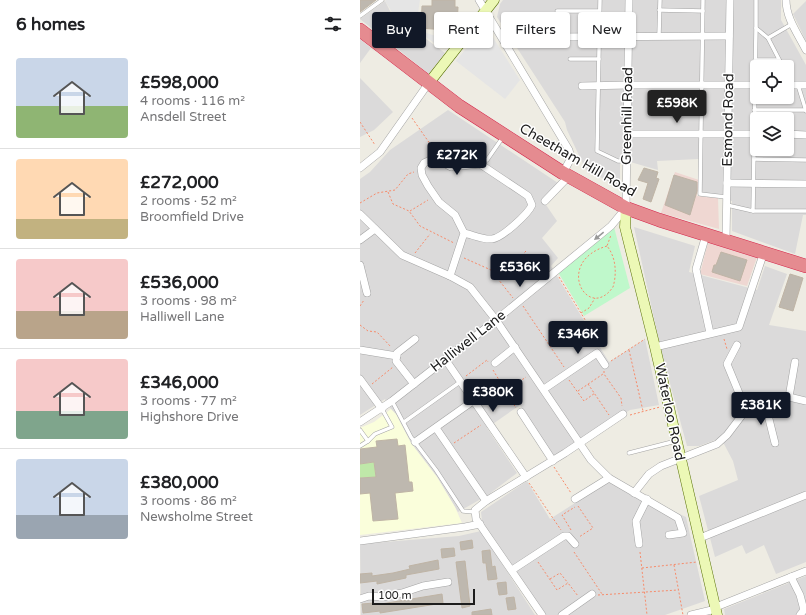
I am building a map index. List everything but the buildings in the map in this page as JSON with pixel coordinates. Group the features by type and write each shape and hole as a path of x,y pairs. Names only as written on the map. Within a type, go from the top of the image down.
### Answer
{"highway":[{"name":"Cheetham Hill Road","path":"360,30 428,84 504,135 566,174 626,208 806,266"}],"main road":[{"path":"428,84 494,0"},
{"name":"Waterloo Road","path":"626,208 625,227 655,346 716,610"}],"street":[{"path":"479,0 501,37"},
{"name":"Greenhill Road","path":"629,0 629,12"},
{"name":"Esmond Road","path":"726,241 730,86 730,0"},
{"path":"786,0 786,9 806,50"},
{"path":"636,35 729,36"},
{"path":"508,48 569,150 571,158 566,174 545,201"},
{"name":"Greenhill Road","path":"626,208 628,48"},
{"path":"360,168 380,152 428,84"},
{"path":"582,86 750,85"},
{"path":"794,85 806,85"},
{"path":"627,134 750,134"},
{"path":"794,134 806,135"},
{"path":"450,276 464,233 455,215 445,208 420,171 424,163 435,158 451,167 476,164 483,166 528,196 532,205 526,213 500,236 490,239 464,233"},
{"path":"727,183 806,184"},
{"name":"Halliwell Lane","path":"360,422 392,401 546,280 611,226 626,208"},
{"path":"360,214 402,255 450,276 470,288 496,320 533,372 591,460 609,478 678,518 683,533 669,535"},
{"path":"360,240 375,229"},
{"path":"706,235 696,269 710,333"},
{"path":"655,346 739,326 764,252"},
{"path":"360,265 367,293"},
{"path":"397,358 415,339"},
{"path":"737,345 727,364 746,410"},
{"path":"494,363 515,347"},
{"path":"360,350 397,358 414,384"},
{"path":"544,389 597,354 605,365"},
{"path":"445,359 459,382 526,477"},
{"path":"789,397 795,362"},
{"path":"360,379 382,408"},
{"path":"634,493 649,474 661,466 717,444 727,435 746,410 765,403 789,397 806,401"},
{"path":"415,442 473,401"},
{"path":"765,403 775,443"},
{"path":"521,412 553,460"},
{"path":"542,615 480,524 474,512 486,501 553,460 623,414"},
{"path":"436,428 486,501"},
{"path":"576,502 609,478"},
{"path":"700,538 806,495"},
{"path":"639,544 636,521 647,499"},
{"path":"360,541 465,528 480,524"},
{"path":"512,570 566,536 575,544"},
{"path":"691,615 716,610 806,571"},
{"path":"791,577 800,595 804,610 800,615"},
{"path":"360,598 369,596 390,596 423,586 448,582"},
{"path":"562,615 592,594"}],"lane":[{"path":"360,16 382,0"},
{"path":"557,10 600,11 600,0"},
{"path":"659,35 660,0"},
{"path":"704,0 700,194 753,210 806,211"},
{"path":"756,0 756,60"},
{"path":"660,10 703,11"},
{"path":"768,38 793,24"},
{"path":"756,28 768,38 779,60"},
{"path":"599,48 597,151 618,161 627,161"},
{"path":"570,59 599,60"},
{"path":"754,104 754,110 806,110 794,89"},
{"path":"487,160 504,135"},
{"path":"753,210 754,156"},
{"path":"754,159 806,160"},
{"path":"404,422 459,382"},
{"path":"392,401 415,442 436,470 463,511 474,512"},
{"path":"360,446 375,434 392,427 382,408"},
{"path":"360,430 368,440"},
{"path":"629,453 676,441"}],"path":[{"path":"408,113 435,150 435,158"},
{"path":"360,122 380,152"},
{"path":"360,203 377,193 395,190 408,174 420,171"},
{"path":"388,192 393,204 409,211 420,226 431,233 460,246"},
{"path":"409,211 435,195"},
{"path":"607,246 615,265 614,283 610,291 600,297 595,298 587,295 582,290 578,280 578,275 587,258 607,246 613,229 611,226"},
{"path":"410,258 431,233"},
{"path":"526,251 524,253 526,256 546,280"},
{"path":"456,255 490,270 518,302 584,401 595,394"},
{"path":"490,270 511,268 526,256"},
{"path":"555,272 601,346 597,354"},
{"path":"580,313 589,308 595,298"},
{"path":"360,325 368,331 377,332 397,358 367,388"},
{"path":"721,330 728,353 731,356"},
{"path":"652,334 605,365 604,374 621,398 623,414 643,412 668,405"},
{"path":"628,349 643,412"},
{"path":"459,382 487,360 513,406 521,412"},
{"path":"478,408 533,372"},
{"path":"577,391 604,374"},
{"path":"588,384 613,421"},
{"path":"450,447 487,421"},
{"path":"526,477 566,536 571,529 562,515 576,502"},
{"path":"575,544 573,550 603,595"},
{"path":"639,544 647,615"},
{"path":"534,556 557,590 568,583"},
{"path":"642,568 705,561"},
{"path":"674,564 683,615"},
{"path":"550,579 560,573 583,601"},
{"path":"592,594 603,595 678,590"}],"shaded area":[{"path":"420,0 418,12 392,12 385,1"},
{"path":"503,0 781,0 781,20 806,65 806,215 803,215 795,254 732,231 732,201 700,193 699,159 657,161 658,170 620,159 620,187 586,170 567,130 565,122 517,48 570,48 570,12 501,12 501,23 497,17 500,4"},
{"path":"385,1 390,12 372,12 372,29 360,19"},
{"path":"806,1 806,41 793,14"},
{"path":"426,33 434,35 434,43 426,37"},
{"path":"493,38 520,80 505,99 456,61 466,48 493,48"},
{"path":"360,39 371,48 360,63"},
{"path":"426,39 434,45 434,48 438,48 445,53 429,74 396,48 426,48"},
{"path":"360,78 393,112 374,130 360,137"},
{"path":"448,110 558,183 542,199 557,221 542,238 558,258 551,266 609,362 645,339 659,405 630,410 553,456 520,405 487,428 517,473 488,495 458,512 437,477 411,443 385,399 360,415 360,179 370,172 390,150"},
{"path":"675,172 699,180 697,196 718,198 719,229 661,213"},
{"path":"634,227 695,246 689,272 757,290 765,266 787,274 769,325 806,331 806,562 776,574 764,545 746,554 742,545 715,557 699,496 738,480 733,461 724,444 718,439 699,446 687,446 661,350"},
{"path":"708,242 757,257 747,286 700,274"},
{"path":"391,409 396,414 411,443 437,477 455,507 462,523 360,535 360,428 374,422"},
{"path":"527,481 550,519 608,482 686,517 705,601 665,615 546,615 482,521 481,512"},
{"path":"481,531 535,615 361,615 360,544 459,536"},
{"path":"806,576 806,615 725,615 724,609"}],"green space":[{"path":"614,227 630,288 584,316 558,272"},
{"path":"374,462 376,477 360,478 360,464"}]}
